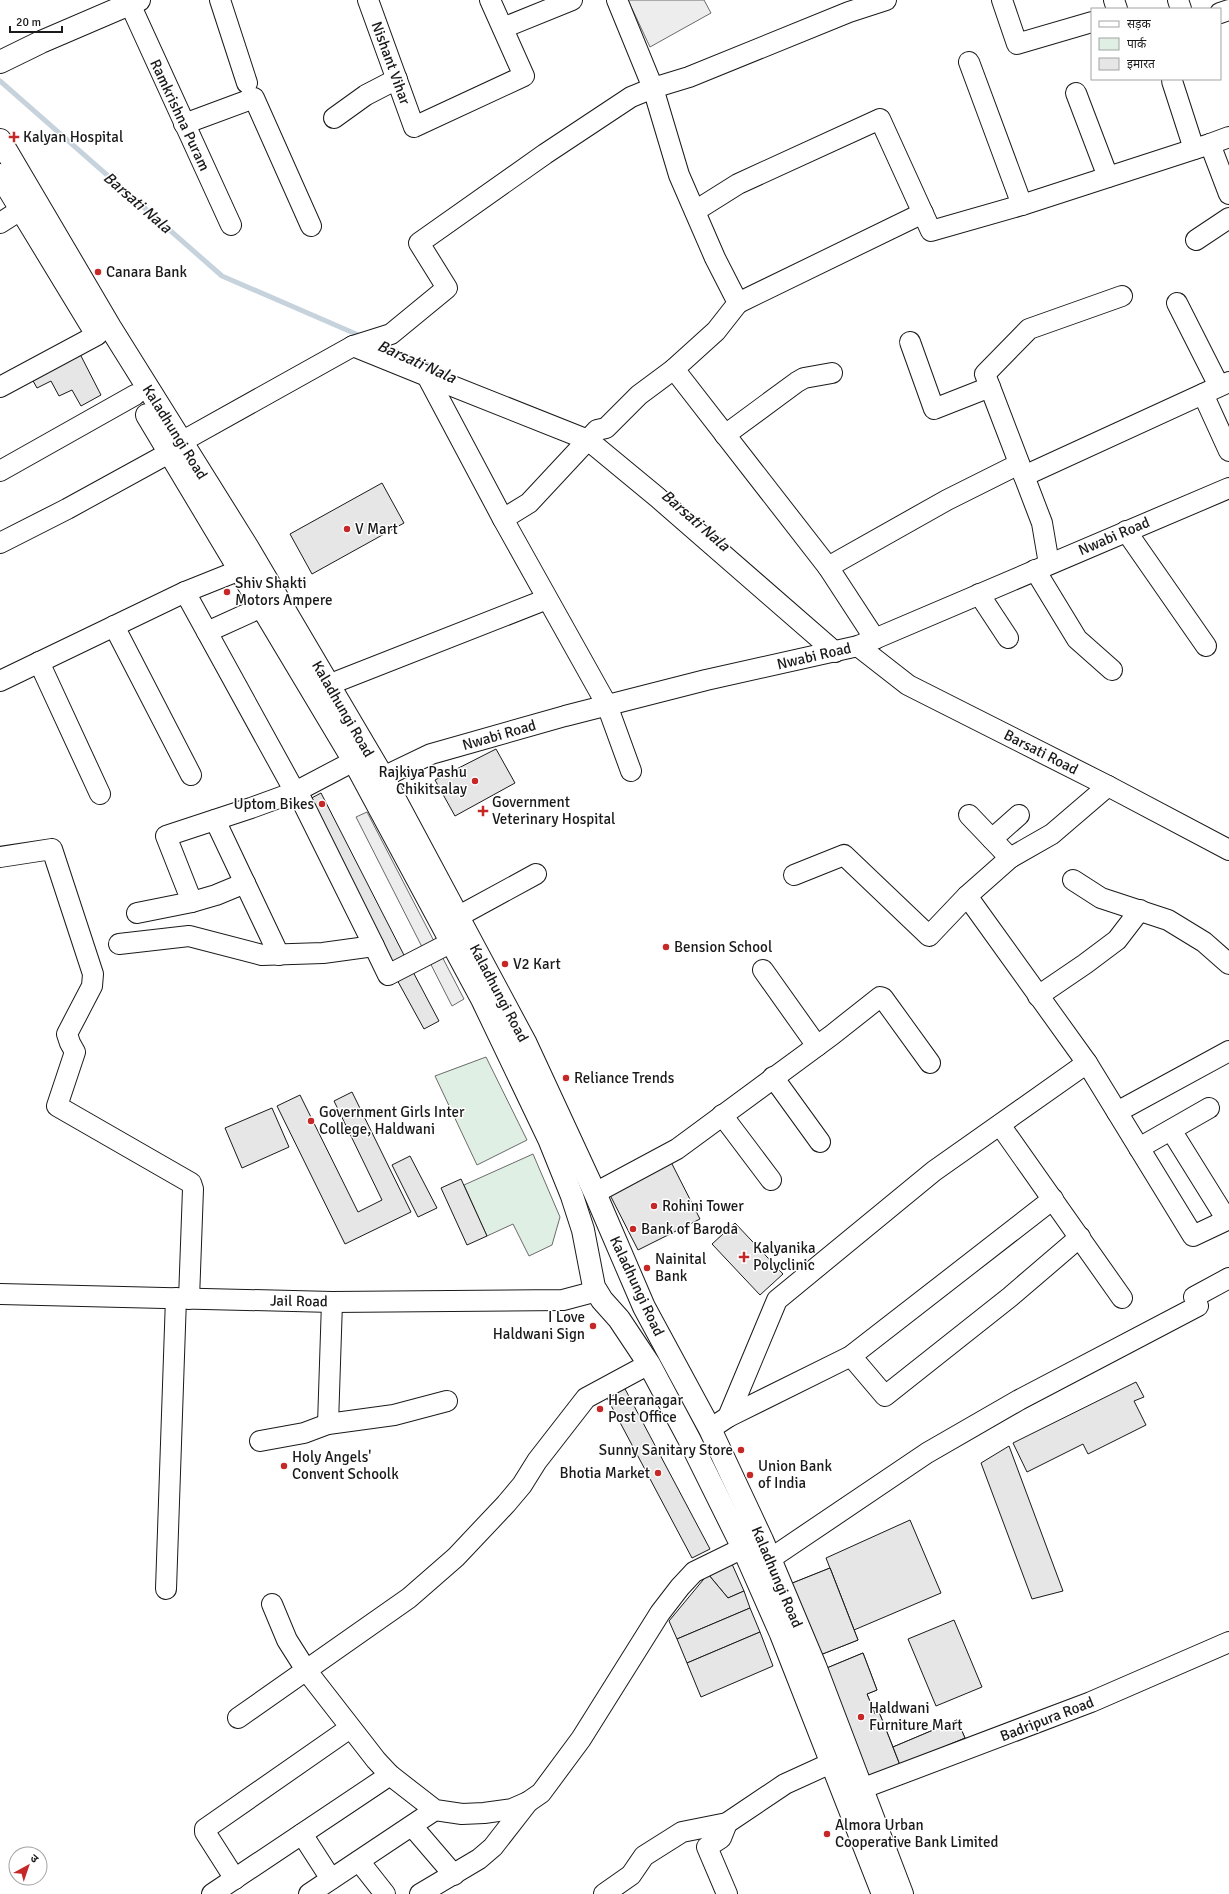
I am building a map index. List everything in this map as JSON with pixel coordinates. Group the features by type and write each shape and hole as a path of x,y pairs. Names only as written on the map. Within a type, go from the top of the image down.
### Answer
{"main road":[{"path":"0,62 123,4"},
{"name":"Kaladhungi Road","path":"0,140 28,204 103,331 175,448 240,570 354,761 375,781 459,916 526,1044 596,1193 644,1307 710,1428 770,1559 815,1666 883,1894"},
{"name":"Kaladhungi Road","path":"0,174 28,204"},
{"name":"Kaladhungi Road","path":"103,331 135,395 248,548 328,685 549,1139 583,1230 590,1267 597,1291 602,1300 619,1319 650,1364 689,1439 743,1548 781,1634 831,1763 853,1792 902,1894"},
{"path":"590,1267 605,1256 622,1255"},
{"path":"619,1319 632,1316 644,1307"},
{"path":"689,1439 710,1428"}],"street":[{"path":"220,0 247,83"},
{"path":"490,0 503,28 572,0"},
{"path":"617,0 653,88 670,148 695,211 715,258 738,303"},
{"path":"0,542 67,509 365,342 391,334 448,288 419,243 545,154 631,97 653,88 689,78 849,12 886,0"},
{"path":"1002,0 1017,44 1091,22"},
{"name":"Nishant Vihar","path":"374,2 397,79 414,127 524,76 503,28"},
{"name":"Ramkrishna Puram","path":"123,4 184,124 231,225"},
{"path":"969,62 1022,205"},
{"path":"334,118 366,95 397,79"},
{"path":"1172,81 1202,146 1229,194"},
{"path":"1076,93 1108,177"},
{"path":"184,124 254,98 311,226"},
{"path":"695,211 738,184 880,119 931,231 1022,205 1229,137"},
{"path":"0,223 28,204"},
{"path":"503,518 529,502 592,435 606,428 639,394 674,369 716,331 738,303 923,213"},
{"path":"1196,240 1229,218"},
{"path":"1112,670 1077,639 1042,567 1042,523 985,374 1030,329 1122,296"},
{"path":"1177,303 1217,387 1229,451"},
{"path":"0,387 103,331"},
{"path":"365,342 427,376 592,435 657,497 835,652"},
{"path":"910,342 934,409 990,387"},
{"name":"Barsati Road","path":"674,369 828,567 866,643 908,685 1108,786 1229,850"},
{"path":"725,435 797,382 804,378 832,373"},
{"path":"427,376 547,599 607,705 631,771"},
{"path":"828,567 947,500 1022,470 1217,387"},
{"path":"0,471 135,395"},
{"name":"Nwabi Road","path":"375,781 431,754 607,705 706,680 835,652 866,643 1229,488"},
{"path":"1126,532 1206,646"},
{"path":"0,681 185,592 240,570"},
{"path":"185,592 296,791 388,975 452,942"},
{"path":"978,594 1008,638"},
{"path":"328,685 547,599"},
{"path":"207,632 262,607"},
{"path":"114,626 191,775"},
{"path":"39,662 100,794"},
{"path":"192,902 166,836 296,791 354,761"},
{"path":"794,875 844,855 929,936 967,896 1010,858 1052,834 1108,786"},
{"path":"969,815 1010,858"},
{"path":"992,839 1019,815"},
{"path":"214,820 279,955"},
{"path":"0,857 52,849 94,974 92,986 67,1034 75,1052 57,1106 191,1183 193,1189 182,1299 166,1590"},
{"path":"459,916 536,874"},
{"path":"1073,880 1101,898 1168,920 1204,942 1229,964"},
{"path":"137,913 192,902 216,895 245,883"},
{"path":"967,896 1087,1064 1193,1236 1228,1219 1171,1130"},
{"path":"1038,996 1086,964 1117,940 1140,910"},
{"path":"119,944 189,936 262,956 323,953 374,946"},
{"path":"763,970 817,1046"},
{"path":"596,1193 676,1149 817,1046 880,997 883,998 930,1063"},
{"path":"1117,1112 1229,1051"},
{"path":"728,1417 777,1300 934,1171 1087,1064"},
{"path":"773,1077 820,1142"},
{"path":"1139,1148 1209,1108"},
{"path":"722,1114 771,1180"},
{"path":"1000,1125 1122,1298"},
{"path":"710,1428 728,1417 851,1356 1053,1199"},
{"path":"851,1356 885,1396 1010,1297 1080,1237"},
{"path":"770,1559 927,1453 1019,1400 1198,1306 1194,1297 1229,1278"},
{"name":"Jail Road","path":"0,1294 332,1302 563,1300 597,1291"},
{"path":"328,1424 332,1302"},
{"path":"238,1718 409,1598 456,1557 514,1495 537,1460 586,1398 650,1364"},
{"path":"260,1441 304,1433 328,1424 394,1415 447,1401"},
{"path":"272,1604 287,1640 306,1670 350,1728 390,1775 436,1810 462,1814 484,1813 512,1809 528,1802 541,1793 581,1739 660,1613 680,1587 694,1572 743,1548"},
{"name":"Badripura Road","path":"853,1792 1091,1702 1229,1642"},
{"path":"234,1879 205,1829 350,1728"},
{"path":"604,1894 630,1875 644,1856 682,1832 727,1823 785,1784 831,1763"},
{"path":"212,1894 390,1775"},
{"path":"420,1894 479,1859 493,1847 528,1802"},
{"path":"309,1894 436,1810"},
{"path":"727,1823 720,1838 707,1847 727,1894"},
{"path":"412,1826 454,1875"},
{"path":"302,1834 332,1879"},
{"path":"359,1861 385,1894"}],"green space":[{"path":"486,1057 527,1140 477,1165 435,1076"},
{"path":"533,1154 560,1217 552,1245 529,1256 513,1224 487,1236 464,1185"}],"shaded area":[{"path":"628,0 704,0 711,13 650,47"},
{"path":"367,812 464,999 452,1006 356,817"}],"building":[{"path":"80,354 101,395 81,406 72,390 59,396 51,381 37,388 32,379"},
{"name":"V Mart","path":"382,483 404,523 312,574 290,534"},
{"name":"Rajkiya Pashu Chikitsalay","path":"496,749 515,783 455,816 435,780"},
{"path":"321,793 406,959 391,966 306,801"},
{"path":"412,970 439,1021 424,1029 396,978"},
{"path":"352,1092 411,1212 345,1244 277,1106 300,1095 358,1212 382,1200 334,1101"},
{"path":"272,1108 289,1147 242,1168 225,1128"},
{"path":"410,1156 437,1208 418,1217 392,1165"},
{"name":"Rohini Tower","path":"671,1162 700,1219 638,1250 609,1193"},
{"path":"461,1179 487,1236 467,1245 441,1188"},
{"path":"735,1223 783,1274 760,1295 712,1244"},
{"path":"1136,1382 1144,1397 1134,1401 1146,1425 1088,1454 1083,1444 1027,1472 1013,1443"},
{"name":"Bhotia Market","path":"624,1387 710,1549 692,1558 606,1396"},
{"path":"1009,1446 1063,1591 1032,1599 981,1463"},
{"path":"910,1520 941,1593 854,1630 826,1558"},
{"path":"732,1564 744,1591 728,1598 708,1574"},
{"path":"830,1568 858,1640 820,1655 790,1584"},
{"path":"830,1568 858,1640 820,1655 790,1584"},
{"path":"708,1574 728,1598 744,1591 750,1608 677,1639 669,1621"},
{"path":"750,1608 760,1632 687,1663 677,1639"},
{"path":"954,1620 982,1687 936,1706 908,1639"},
{"path":"760,1632 773,1666 701,1697 687,1663"},
{"name":"Haldwani Furniture Mart","path":"863,1653 877,1690 867,1694 875,1714 879,1712 893,1747 957,1720 965,1738 864,1778 822,1670"},
{"name":"Haldwani Furniture Mart","path":"863,1653 877,1690 867,1694 875,1714 879,1712 900,1765 864,1778 822,1670"},
{"path":"957,1720 965,1738 900,1765 893,1747"}],"waterway":[{"name":"Barsati Nala","path":"0,81 222,276 363,337"},
{"name":"Barsati Nala","path":"380,344 444,372"}],"place":[{"name":"Kalyan Hospital","path":"14,137"},
{"name":"Canara Bank","path":"98,272"},
{"name":"V Mart","path":"347,529"},
{"name":"Shiv Shakti Motors Ampere","path":"227,592"},
{"name":"Rajkiya Pashu Chikitsalay","path":"475,781"},
{"name":"Uptom Bikes","path":"322,804"},
{"name":"Government Veterinary Hospital","path":"483,811"},
{"name":"Bension School","path":"666,947"},
{"name":"V2 Kart","path":"505,964"},
{"name":"Reliance Trends","path":"566,1078"},
{"name":"Government Girls Inter College, Haldwani","path":"311,1121"},
{"name":"Rohini Tower","path":"654,1206"},
{"name":"Bank of Baroda","path":"633,1229"},
{"name":"Kalyanika Polyclinic","path":"744,1257"},
{"name":"Nainital Bank","path":"647,1268"},
{"name":"I Love Haldwani Sign","path":"593,1326"},
{"name":"Heeranagar Post Office","path":"600,1409"},
{"name":"Sunny Sanitary Store","path":"741,1450"},
{"name":"Holy Angels' Convent Schoolk","path":"284,1466"},
{"name":"Bhotia Market","path":"658,1473"},
{"name":"Union Bank of India","path":"750,1475"},
{"name":"Haldwani Furniture Mart","path":"861,1717"},
{"name":"Almora Urban Cooperative Bank Limited","path":"827,1834"}]}
